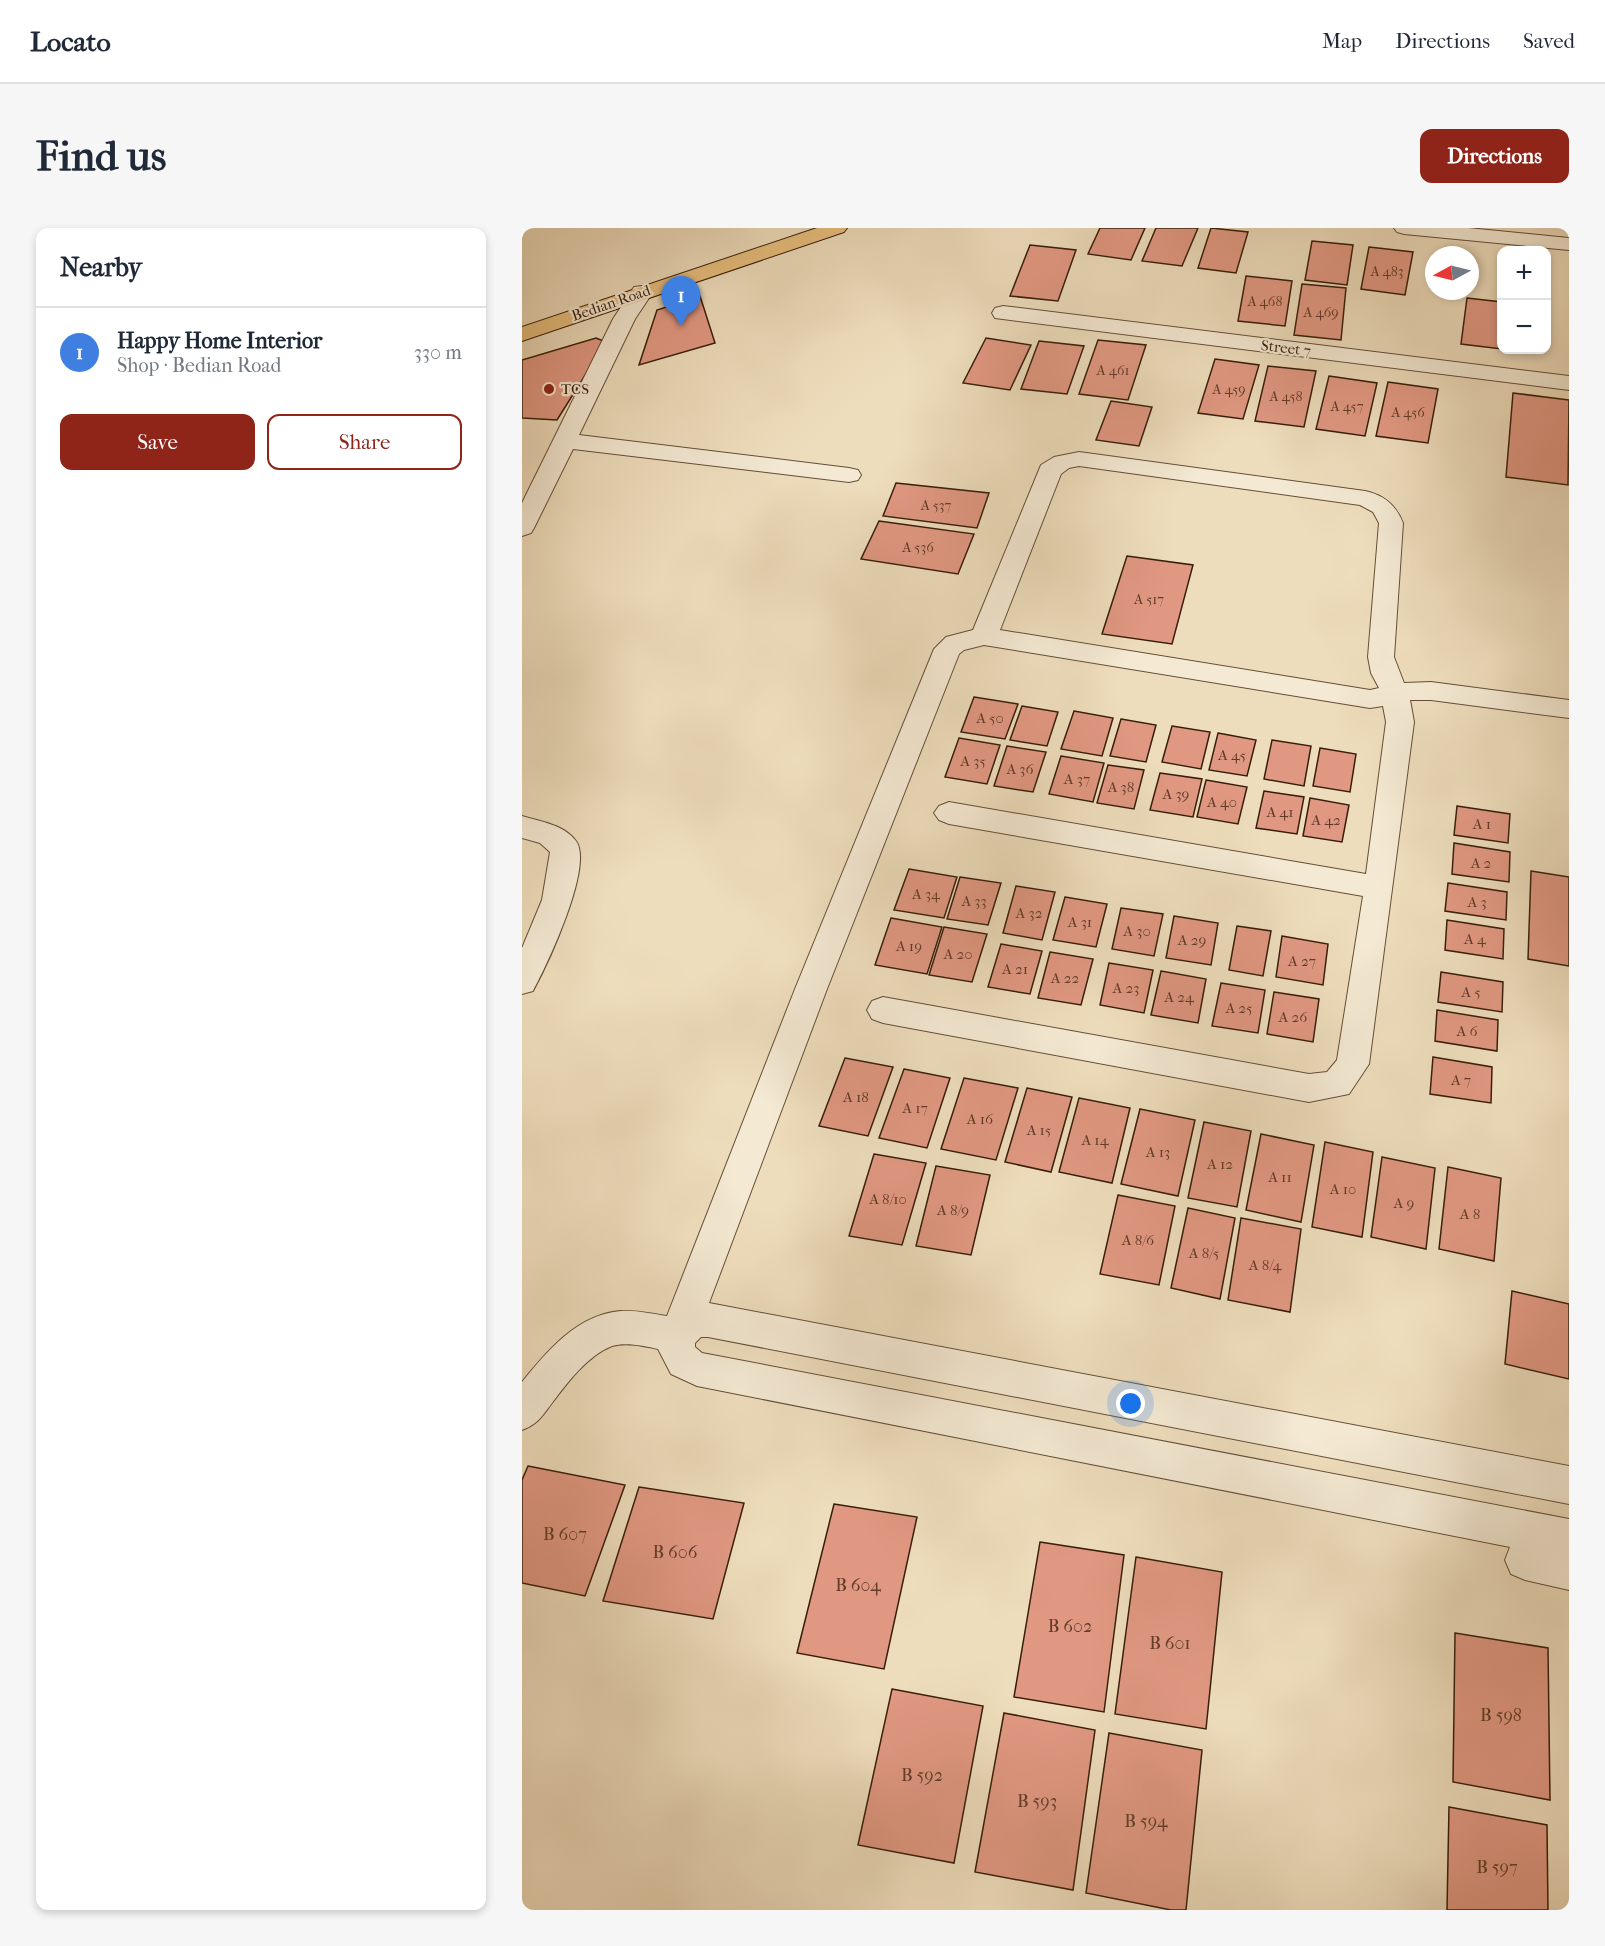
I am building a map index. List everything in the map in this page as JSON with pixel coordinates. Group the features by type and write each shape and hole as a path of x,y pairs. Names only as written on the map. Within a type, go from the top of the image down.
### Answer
{"main road":[{"name":"Bedian Road","path":"522,334 837,228"}],"street":[{"path":"1404,228 1569,244"},
{"path":"522,528 624,320 642,292"},
{"name":"Street 7","path":"1004,313 1569,383"},
{"path":"566,441 849,475"},
{"path":"883,1010 1310,1088 1337,1084 1353,1064 1400,722 1395,693 1385,673 1381,657 1392,523 1381,505 1354,496 1079,459 1062,462 1050,470 984,636"},
{"path":"1569,709 1431,691 1395,693 1370,699 984,636 955,643 947,649 811,989 678,1335 676,1349 678,1356 696,1369 1569,1539"},
{"path":"949,813 1379,888"},
{"path":"522,827 550,836 565,848 566,867 554,909 522,982"},
{"path":"522,1412 554,1371 578,1349 604,1332 621,1328 678,1335 695,1320 708,1320 1569,1485"},
{"path":"1525,1560 1569,1570"}],"building":[{"path":"1100,228 1145,228 1131,260 1088,254"},
{"path":"1156,228 1198,228 1182,266 1142,261"},
{"path":"1211,228 1248,232 1236,273 1198,268"},
{"path":"1312,241 1353,245 1347,285 1305,280"},
{"path":"1030,245 1076,250 1058,301 1010,296"},
{"path":"1369,247 1413,252 1405,295 1361,289"},
{"path":"1246,276 1292,281 1285,326 1238,321"},
{"path":"1302,284 1346,288 1341,340 1294,335"},
{"path":"700,296 715,343 639,365 657,310"},
{"path":"1467,300 1497,301 1497,348 1461,344"},
{"name":"TCS","path":"596,338 606,342 557,420 522,418 522,360"},
{"path":"986,338 1031,345 1010,390 963,383"},
{"path":"1098,340 1146,345 1128,400 1079,394"},
{"path":"1039,341 1084,346 1067,394 1021,389"},
{"path":"1215,359 1259,365 1243,419 1198,413"},
{"path":"1268,366 1316,371 1304,427 1255,421"},
{"path":"1329,376 1377,383 1365,436 1316,429"},
{"path":"1388,382 1438,389 1428,443 1376,436"},
{"path":"1513,393 1569,400 1568,485 1506,477"},
{"path":"1111,401 1152,407 1139,446 1096,440"},
{"path":"896,483 989,493 977,528 883,516"},
{"path":"879,521 974,534 958,574 861,559"},
{"path":"1127,556 1193,565 1172,644 1102,634"},
{"path":"974,697 1018,704 1005,739 961,732"},
{"path":"1022,706 1058,712 1047,746 1010,740"},
{"path":"1074,711 1113,718 1102,756 1061,749"},
{"path":"1121,719 1156,725 1146,762 1110,756"},
{"path":"1172,726 1210,732 1201,769 1162,762"},
{"path":"1218,733 1256,740 1247,776 1209,770"},
{"path":"959,738 1000,745 987,784 945,777"},
{"path":"1272,740 1311,746 1304,786 1264,779"},
{"path":"1007,746 1046,752 1033,792 994,786"},
{"path":"1320,748 1356,754 1350,792 1313,786"},
{"path":"1061,756 1104,763 1093,802 1049,794"},
{"path":"1108,765 1144,770 1134,809 1097,803"},
{"path":"1160,773 1202,779 1193,817 1150,810"},
{"path":"1206,780 1247,787 1238,824 1197,817"},
{"path":"1264,791 1304,797 1297,834 1256,828"},
{"path":"1310,798 1349,805 1342,842 1303,836"},
{"path":"1457,806 1510,814 1508,843 1454,835"},
{"path":"1454,843 1510,852 1509,882 1452,874"},
{"path":"909,869 957,877 944,918 894,910"},
{"path":"1531,871 1569,877 1569,966 1528,959"},
{"path":"960,877 1001,883 988,925 947,919"},
{"path":"1448,883 1507,892 1506,920 1445,911"},
{"path":"1016,886 1055,892 1042,940 1003,933"},
{"path":"1065,897 1107,904 1096,947 1053,940"},
{"path":"1121,908 1163,914 1154,956 1112,949"},
{"path":"1174,916 1218,923 1211,965 1166,958"},
{"path":"891,918 942,927 927,974 875,965"},
{"path":"1447,920 1504,929 1503,959 1445,950"},
{"path":"1237,926 1271,931 1263,976 1229,970"},
{"path":"944,927 987,934 972,982 929,975"},
{"path":"1282,936 1328,944 1323,985 1276,977"},
{"path":"1001,944 1042,951 1030,994 988,987"},
{"path":"1050,952 1093,959 1081,1005 1038,998"},
{"path":"1109,963 1153,970 1144,1013 1100,1005"},
{"path":"1161,971 1206,979 1198,1023 1151,1015"},
{"path":"1441,972 1503,982 1502,1012 1438,1002"},
{"path":"1221,983 1265,990 1258,1033 1212,1026"},
{"path":"1274,992 1319,999 1313,1042 1267,1034"},
{"path":"1437,1010 1498,1020 1497,1051 1435,1041"},
{"path":"1433,1057 1492,1067 1491,1103 1430,1094"},
{"path":"845,1058 893,1067 868,1136 819,1126"},
{"path":"904,1069 950,1078 927,1148 879,1138"},
{"path":"964,1078 1018,1088 996,1160 941,1149"},
{"path":"1027,1088 1072,1097 1051,1172 1005,1162"},
{"path":"1079,1098 1130,1108 1112,1183 1059,1172"},
{"path":"1140,1109 1195,1120 1178,1196 1121,1184"},
{"path":"1204,1122 1251,1131 1237,1207 1188,1198"},
{"path":"1261,1134 1314,1145 1301,1222 1246,1210"},
{"path":"1325,1142 1373,1152 1362,1237 1312,1227"},
{"path":"874,1154 926,1163 902,1245 849,1236"},
{"path":"1382,1157 1435,1168 1426,1249 1371,1237"},
{"path":"936,1166 990,1175 971,1255 916,1246"},
{"path":"1448,1167 1501,1178 1494,1261 1439,1249"},
{"path":"1118,1195 1175,1206 1159,1285 1100,1274"},
{"path":"1188,1208 1235,1218 1220,1299 1171,1288"},
{"path":"1241,1218 1301,1229 1290,1312 1228,1300"},
{"path":"1512,1291 1569,1304 1569,1379 1505,1364"},
{"path":"528,1466 625,1485 585,1596 522,1583 522,1480"},
{"path":"639,1487 744,1503 713,1619 603,1601"},
{"path":"834,1504 917,1517 884,1669 797,1653"},
{"path":"1040,1542 1124,1555 1104,1712 1014,1697"},
{"path":"1136,1557 1222,1572 1206,1729 1115,1714"},
{"path":"1455,1633 1548,1648 1550,1800 1453,1782"},
{"path":"892,1689 983,1706 954,1863 858,1845"},
{"path":"1004,1713 1095,1730 1073,1890 975,1872"},
{"path":"1109,1733 1202,1750 1186,1910 1171,1910 1086,1893"},
{"path":"1449,1807 1547,1825 1548,1910 1447,1910"}],"place":[{"name":"Happy Home Interior","path":"681,326"},
{"name":"TCS","path":"549,389"}]}
